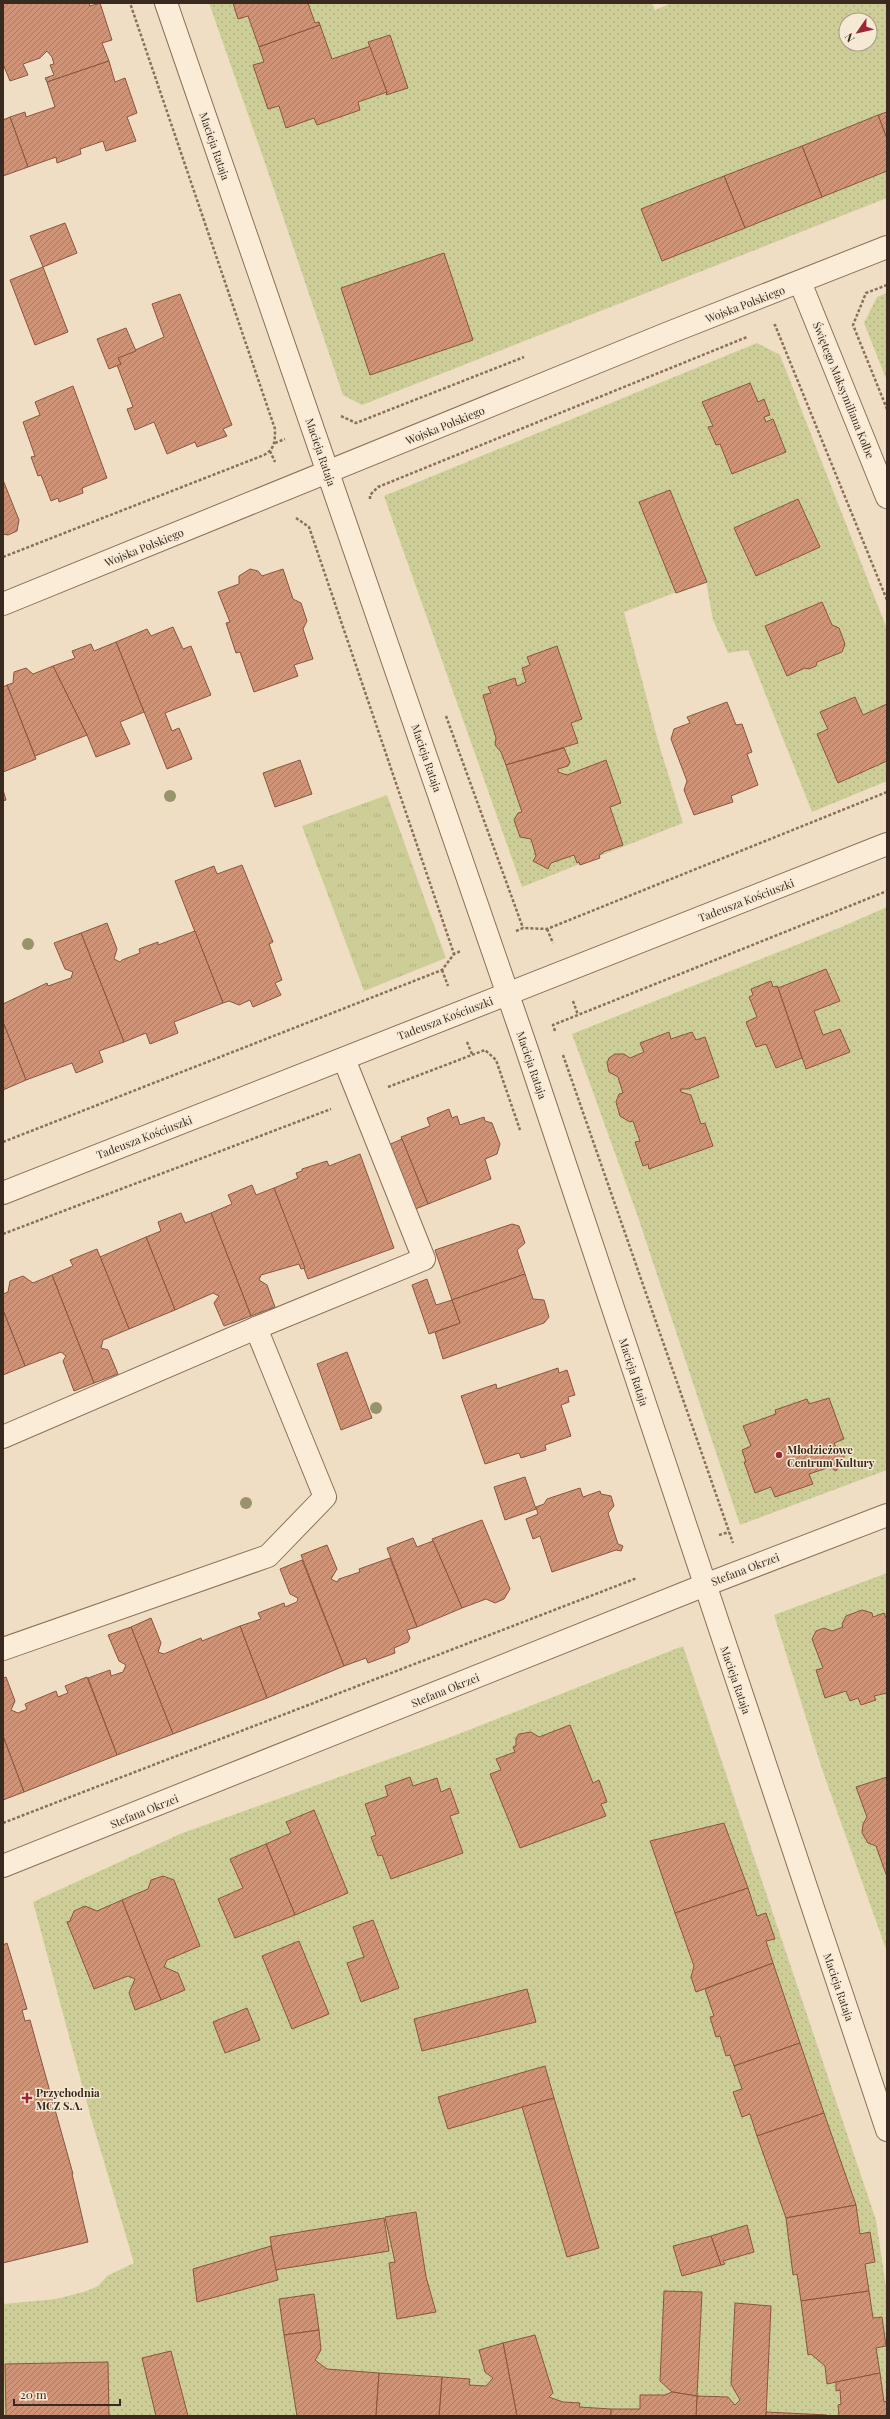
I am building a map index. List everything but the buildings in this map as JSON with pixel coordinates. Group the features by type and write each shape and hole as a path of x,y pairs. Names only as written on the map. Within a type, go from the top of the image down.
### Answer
{"street":[{"name":"Macieja Rataja","path":"166,3 508,994 887,2130"},
{"name":"Wojska Polskiego","path":"3,604 666,334 887,247"},
{"name":"Świętego Maksymiliana Kolbe","path":"800,282 887,497"},
{"name":"Tadeusza Kościuszki","path":"3,1193 887,844"},
{"path":"3,1437 256,1328 424,1259 358,1098 344,1058"},
{"path":"3,1648 268,1556 324,1497 256,1328"},
{"name":"Stefana Okrzei","path":"3,1866 704,1585 887,1515"}],"path":[{"path":"3,557 264,455 270,451 275,443 275,429 130,3"},
{"path":"887,285 866,293 853,326 887,409"},
{"path":"768,328 775,325 887,600"},
{"path":"370,506 370,495 378,486 753,334"},
{"path":"339,412 342,417 356,423 527,356"},
{"path":"3,1142 442,970 454,954 309,527 297,518 289,520"},
{"path":"445,713 523,928 547,929 887,792"},
{"path":"556,1037 553,1025 887,891"},
{"path":"3,1234 485,1050 496,1060 521,1135"},
{"path":"561,1052 734,1545 741,1542"},
{"path":"3,1823 639,1577"}],"green space":[{"path":"209,3 652,3 655,10 671,3 887,3 887,198 362,405 343,395 265,163"},
{"path":"887,293 887,381 864,323 877,297"},
{"path":"757,343 780,355 887,629 887,781 812,812 748,650 728,653 713,620 706,581 624,612 658,741 683,823 522,887 384,496"},
{"path":"387,795 446,958 364,991 302,826"},
{"path":"887,907 887,1470 740,1525 638,1217 572,1034 839,928"},
{"path":"887,1573 887,1952 822,1769 774,1615"},
{"path":"683,1646 876,2220 887,2293 887,2416 3,2416 3,2304 56,2299 87,2291 98,2286 107,2276 134,2263 91,2118 33,1902 180,1834 451,1737"}],"place":[{"name":"Młodzieżowe Centrum Kultury","path":"779,1455"},
{"name":"Przychodnia MCZ S.A.","path":"27,2098"}]}
